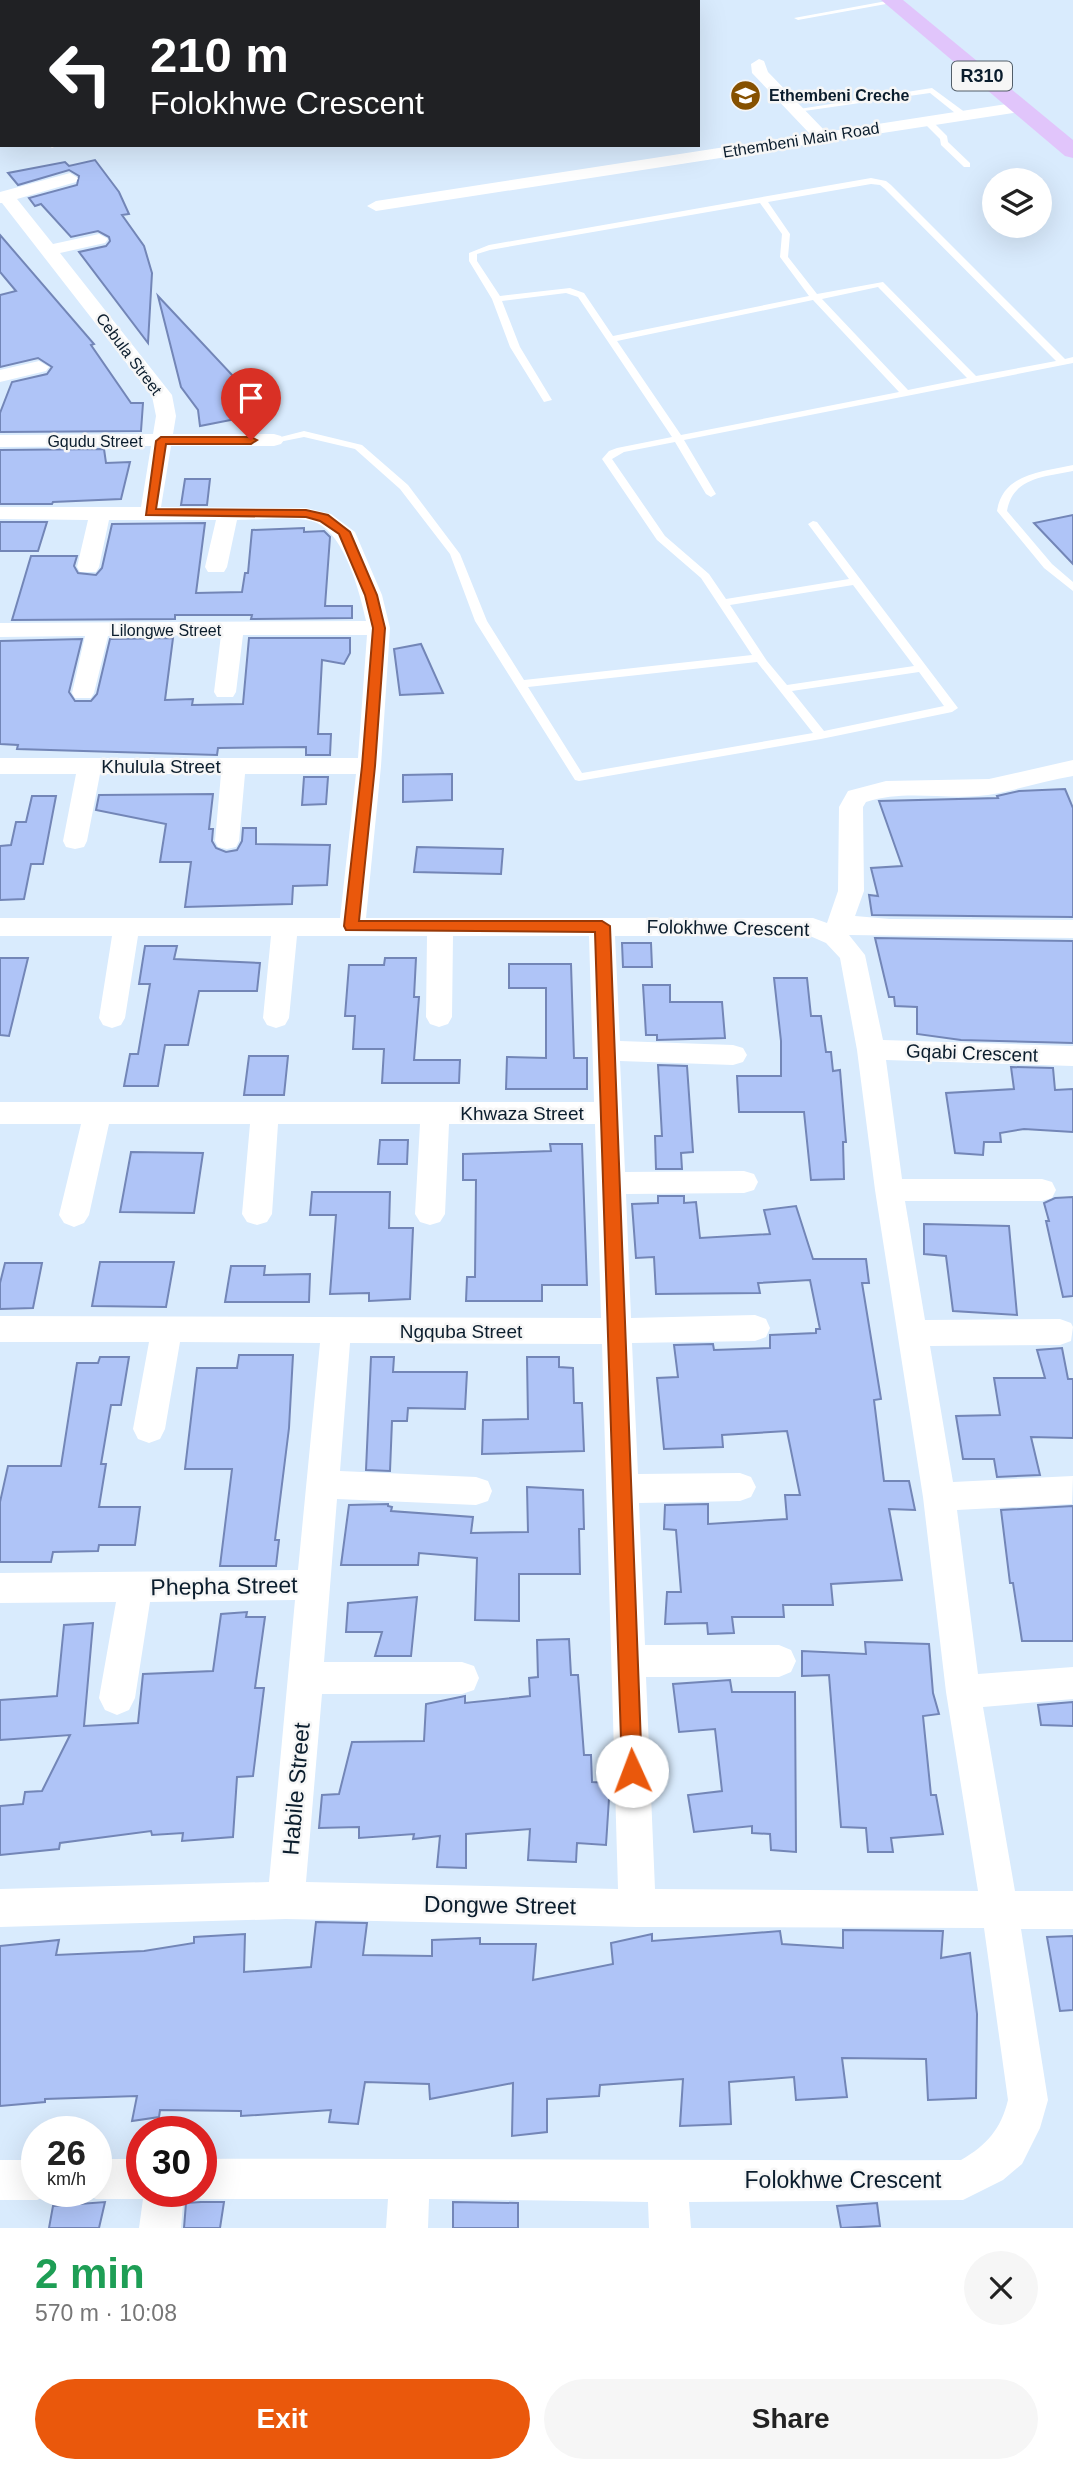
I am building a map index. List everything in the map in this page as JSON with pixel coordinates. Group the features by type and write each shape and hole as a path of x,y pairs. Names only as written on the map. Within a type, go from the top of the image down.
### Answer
{"main road":[{"name":"R310","path":"892,1 1073,151"}],"street":[{"path":"759,64 760,73 822,137"},
{"name":"Ethembeni Main Road","path":"376,206 697,150 822,137 1019,107"},
{"name":"Cebula Street","path":"71,178 3,197 162,395 166,416 150,513"},
{"path":"48,250 99,239"},
{"path":"0,376 39,367"},
{"name":"Gqudu Street","path":"0,441 274,440"},
{"path":"0,513 306,514 335,524 344,532 371,595 379,628 369,766 352,926"},
{"path":"88,567 100,513"},
{"path":"216,567 228,513"},
{"name":"Lilongwe Street","path":"0,630 379,628"},
{"name":"Lilongwe Street","path":"83,693 98,630"},
{"name":"Lilongwe Street","path":"226,692 233,630"},
{"name":"Khulula Street","path":"0,766 369,766"},
{"name":"Khulula Street","path":"75,841 89,766"},
{"name":"Khulula Street","path":"227,841 233,766"},
{"path":"1072,771 979,788 911,788 874,792 857,797 852,807 849,852 852,891 837,931 890,928 1073,929"},
{"path":"111,1018 127,926"},
{"path":"276,1018 285,926"},
{"path":"602,926 637,1908"},
{"name":"Folokhwe Crescent","path":"0,927 602,926 813,928 837,931 852,955 871,1050 889,1190 939,1497 963,1692 1000,1911 1028,2101 1023,2124 1002,2157 984,2171 963,2180 667,2182 409,2178 217,2179"},
{"path":"439,1017 440,927"},
{"path":"607,1050 733,1055"},
{"name":"Gqabi Crescent","path":"871,1050 1073,1056"},
{"name":"Khwaza Street","path":"0,1113 609,1113"},
{"path":"74,1215 97,1113"},
{"path":"257,1214 265,1113"},
{"name":"Khwaza Street","path":"430,1214 435,1113"},
{"path":"611,1183 744,1182"},
{"path":"889,1190 1042,1190"},
{"name":"Ngquba Street","path":"0,1329 617,1331 755,1328"},
{"path":"149,1429 167,1330"},
{"name":"Habile Street","path":"286,1900 336,1331"},
{"path":"913,1333 1060,1332"},
{"path":"321,1485 477,1491"},
{"path":"622,1489 740,1487"},
{"path":"939,1497 1072,1490"},
{"name":"Phepha Street","path":"0,1588 313,1585"},
{"name":"Phepha Street","path":"117,1698 135,1587"},
{"path":"628,1661 779,1661"},
{"path":"306,1678 462,1678"},
{"path":"963,1692 1073,1683"},
{"name":"Dongwe Street","path":"0,1908 286,1900 637,1908 1000,1911"},
{"path":"1000,1911 1073,1910"},
{"path":"407,2228 409,2178"},
{"path":"0,2180 21,2180"},
{"path":"667,2182 670,2228"},
{"path":"160,2228 162,2207"}],"lane":[{"path":"799,18 892,1"},
{"path":"797,110 932,90 962,116"},
{"path":"927,121 944,138 944,143 967,164"},
{"path":"547,400 515,347 497,299 471,257 479,250 856,183 883,183 1068,361"},
{"path":"763,201 786,234 784,257 815,297 905,393"},
{"path":"612,339 880,284 974,380"},
{"path":"497,299 573,290 581,295 678,438 711,494"},
{"path":"821,735 760,658 705,576 661,538 607,459 621,450 1068,361"},
{"path":"274,440 304,434 358,447 404,486 455,554 481,621 579,776 821,735 952,708 813,524"},
{"path":"1073,468 1022,480 1009,488 1002,499 1002,511 1048,566 1073,588"},
{"path":"722,603 856,581"},
{"path":"519,684 760,658"},
{"path":"784,689 922,668"}],"building":[{"path":"95,160 119,192 129,214 122,215 144,246 152,273 148,343 79,252 106,246 110,241 109,237 98,231 71,237 41,204 35,206 29,198 77,185 79,176 69,170 18,185 8,173 65,162 69,166"},
{"path":"0,235 94,344 91,345 131,403 143,403 141,431 0,432 0,413 12,382 47,374 52,367 38,358 0,367 0,295 16,291 0,272"},
{"path":"158,296 249,393 261,414 200,426 198,410 181,387"},
{"path":"104,449 106,463 130,462 121,499 52,504 0,504 0,450"},
{"path":"185,479 210,479 207,505 181,505"},
{"path":"1073,515 1073,564 1034,523"},
{"path":"0,522 47,522 38,551 0,551"},
{"path":"205,523 196,593 242,592 245,573 248,573 252,530 304,528 304,532 324,531 330,537 325,606 352,606 352,618 251,619 252,615 175,615 175,619 12,620 31,556 77,556 74,566 78,573 96,575 102,568 112,524"},
{"path":"173,638 165,700 193,699 192,705 243,704 249,638 350,638 350,653 344,664 322,660 318,734 331,734 330,755 306,755 306,747 218,748 217,755 17,749 18,745 0,744 0,641 82,639 69,692 75,701 91,701 97,694 110,639"},
{"path":"421,644 443,693 400,695 394,649"},
{"path":"452,774 452,800 403,802 403,775"},
{"path":"304,777 328,777 326,804 302,805"},
{"path":"1065,789 1073,808 1073,917 872,915 869,895 878,896 871,868 902,866 879,801 998,798 997,796 1019,791"},
{"path":"213,794 209,829 213,829 212,841 216,848 226,852 237,850 242,841 243,828 256,828 256,844 330,845 327,885 293,886 292,904 185,907 191,862 160,862 166,824 96,810 99,795"},
{"path":"32,796 56,796 43,864 31,864 24,899 0,900 0,846 11,845 16,822 26,822"},
{"path":"417,847 503,849 501,874 414,872"},
{"path":"875,938 1073,941 1073,1043 961,1040 917,1034 917,1007 895,1006 894,997 889,997"},
{"path":"622,943 651,943 652,967 623,967"},
{"path":"145,946 177,946 174,959 260,963 257,991 199,991 188,1045 165,1045 158,1086 124,1086 130,1054 138,1054 150,984 139,984"},
{"path":"0,958 28,958 9,1036 0,1035"},
{"path":"385,958 416,958 414,997 419,997 414,1060 460,1060 459,1083 382,1083 384,1049 353,1049 355,1016 345,1016 349,965 384,965"},
{"path":"509,964 571,964 574,1058 587,1058 587,1089 506,1089 507,1057 546,1058 546,988 509,988"},
{"path":"774,978 807,978 811,1016 821,1016 826,1052 831,1052 833,1071 840,1070 846,1142 843,1142 844,1179 811,1180 804,1112 739,1112 737,1076 781,1076 781,1041"},
{"path":"643,985 670,985 670,1002 722,1002 725,1038 657,1040 657,1035 646,1035"},
{"path":"249,1056 288,1056 284,1095 244,1095"},
{"path":"658,1065 687,1066 693,1152 681,1153 682,1169 656,1169 655,1136 662,1136"},
{"path":"1011,1067 1053,1068 1055,1090 1073,1089 1073,1132 1024,1129 1000,1133 1001,1142 984,1142 983,1155 955,1153 946,1093 1014,1089"},
{"path":"380,1140 408,1140 407,1164 378,1164"},
{"path":"550,1144 582,1144 587,1285 542,1285 542,1301 466,1301 467,1277 475,1277 476,1180 463,1180 463,1154 551,1151"},
{"path":"131,1152 203,1153 194,1213 120,1212"},
{"path":"312,1192 390,1192 389,1228 413,1228 410,1299 369,1301 369,1293 330,1294 336,1215 310,1215"},
{"path":"658,1196 684,1196 684,1203 696,1202 700,1238 770,1234 764,1210 796,1206 813,1259 866,1259 869,1283 862,1283 881,1399 874,1400 884,1481 909,1481 915,1510 889,1509 902,1580 831,1584 833,1605 783,1605 784,1617 732,1617 734,1633 708,1634 707,1623 665,1624 667,1592 681,1592 676,1530 664,1529 665,1505 708,1504 708,1524 787,1519 785,1495 800,1495 787,1431 722,1435 723,1447 664,1449 657,1378 678,1377 674,1345 713,1344 714,1350 770,1348 770,1335 816,1333 816,1329 820,1329 810,1280 758,1283 760,1293 656,1294 654,1257 636,1258 632,1204 658,1203"},
{"path":"1073,1197 1073,1296 1063,1297 1044,1203 1055,1198"},
{"path":"924,1224 1009,1226 1017,1315 953,1311 946,1256 924,1254"},
{"path":"100,1262 174,1262 166,1307 92,1306"},
{"path":"5,1263 42,1263 33,1308 0,1309 0,1283"},
{"path":"231,1266 265,1266 264,1275 310,1274 309,1302 225,1302"},
{"path":"1062,1348 1068,1379 1073,1379 1073,1438 1031,1437 1040,1475 997,1477 994,1459 963,1459 956,1416 1000,1415 994,1378 1045,1378 1037,1350"},
{"path":"239,1355 293,1355 289,1428 275,1540 279,1540 276,1566 220,1566 232,1469 185,1469 197,1368 237,1368"},
{"path":"100,1357 129,1357 121,1405 111,1405 101,1464 106,1464 99,1507 140,1507 135,1545 99,1545 98,1551 53,1552 51,1562 0,1562 0,1502 8,1466 61,1466 77,1363 98,1363"},
{"path":"371,1357 394,1357 393,1372 467,1372 465,1409 408,1408 407,1421 392,1421 390,1471 366,1470"},
{"path":"527,1357 559,1357 559,1367 573,1368 574,1403 582,1403 584,1451 482,1454 483,1420 528,1419"},
{"path":"527,1487 583,1490 584,1529 579,1529 580,1574 519,1574 519,1621 475,1620 477,1558 419,1553 418,1565 341,1565 349,1505 388,1504 392,1507 391,1511 473,1517 471,1533 528,1532"},
{"path":"1073,1506 1073,1641 1022,1641 1013,1583 1010,1583 1001,1510"},
{"path":"417,1597 411,1656 375,1656 382,1632 346,1632 348,1603"},
{"path":"247,1612 246,1617 265,1617 255,1688 264,1688 253,1776 237,1777 233,1837 182,1841 183,1833 152,1835 151,1831 60,1843 59,1849 0,1855 0,1806 23,1804 25,1792 42,1791 70,1735 0,1740 0,1700 57,1696 64,1625 93,1623 84,1726 138,1723 143,1674 213,1671 221,1614"},
{"path":"569,1639 571,1675 578,1675 584,1755 591,1755 592,1782 610,1783 606,1845 577,1843 576,1862 528,1860 530,1829 466,1834 466,1868 437,1867 440,1836 413,1839 414,1834 359,1838 359,1827 319,1828 322,1795 339,1794 352,1742 424,1741 426,1704 465,1696 465,1703 530,1696 529,1678 538,1677 537,1640"},
{"path":"865,1642 929,1644 933,1693 939,1714 923,1716 931,1795 936,1795 943,1834 891,1838 893,1852 868,1852 866,1828 841,1827 829,1675 802,1676 802,1651 866,1654"},
{"path":"730,1680 732,1692 795,1692 796,1852 771,1850 770,1834 752,1833 752,1826 694,1832 688,1795 722,1791 715,1729 679,1732 673,1684"},
{"path":"1073,1702 1073,1726 1041,1725 1038,1705"},
{"path":"316,1922 367,1923 363,1955 432,1956 432,1940 480,1938 480,1944 536,1944 533,1980 613,1964 611,1943 652,1934 652,1941 780,1931 782,1944 843,1948 843,1930 943,1931 941,1958 970,1953 977,2014 976,2098 928,2100 926,2059 842,2058 847,2097 796,2100 794,2077 729,2082 731,2124 680,2126 683,2079 600,2085 599,2096 547,2099 547,2132 512,2136 513,2083 430,2099 429,2084 365,2082 358,2124 329,2122 331,2110 241,2116 241,2111 160,2110 159,2116 133,2116 137,2096 45,2099 45,2102 0,2106 0,1946 59,1940 56,1955 144,1951 194,1943 194,1937 245,1934 244,1972 311,1967"},
{"path":"1073,1936 1073,2010 1060,2011 1047,1937"},
{"path":"217,2202 224,2202 220,2228 184,2228 186,2207 217,2207"},
{"path":"453,2202 518,2203 518,2228 453,2228"},
{"path":"877,2203 880,2226 841,2228 837,2206"},
{"path":"53,2207 104,2207 99,2228 49,2228"}],"place":[{"name":"Ethembeni Creche","path":"746,95"}],"route":[{"path":"251,440 161,441 150,513 306,514 324,518 344,532 371,595 379,628 369,766 352,926 602,926 632,1771"}]}
